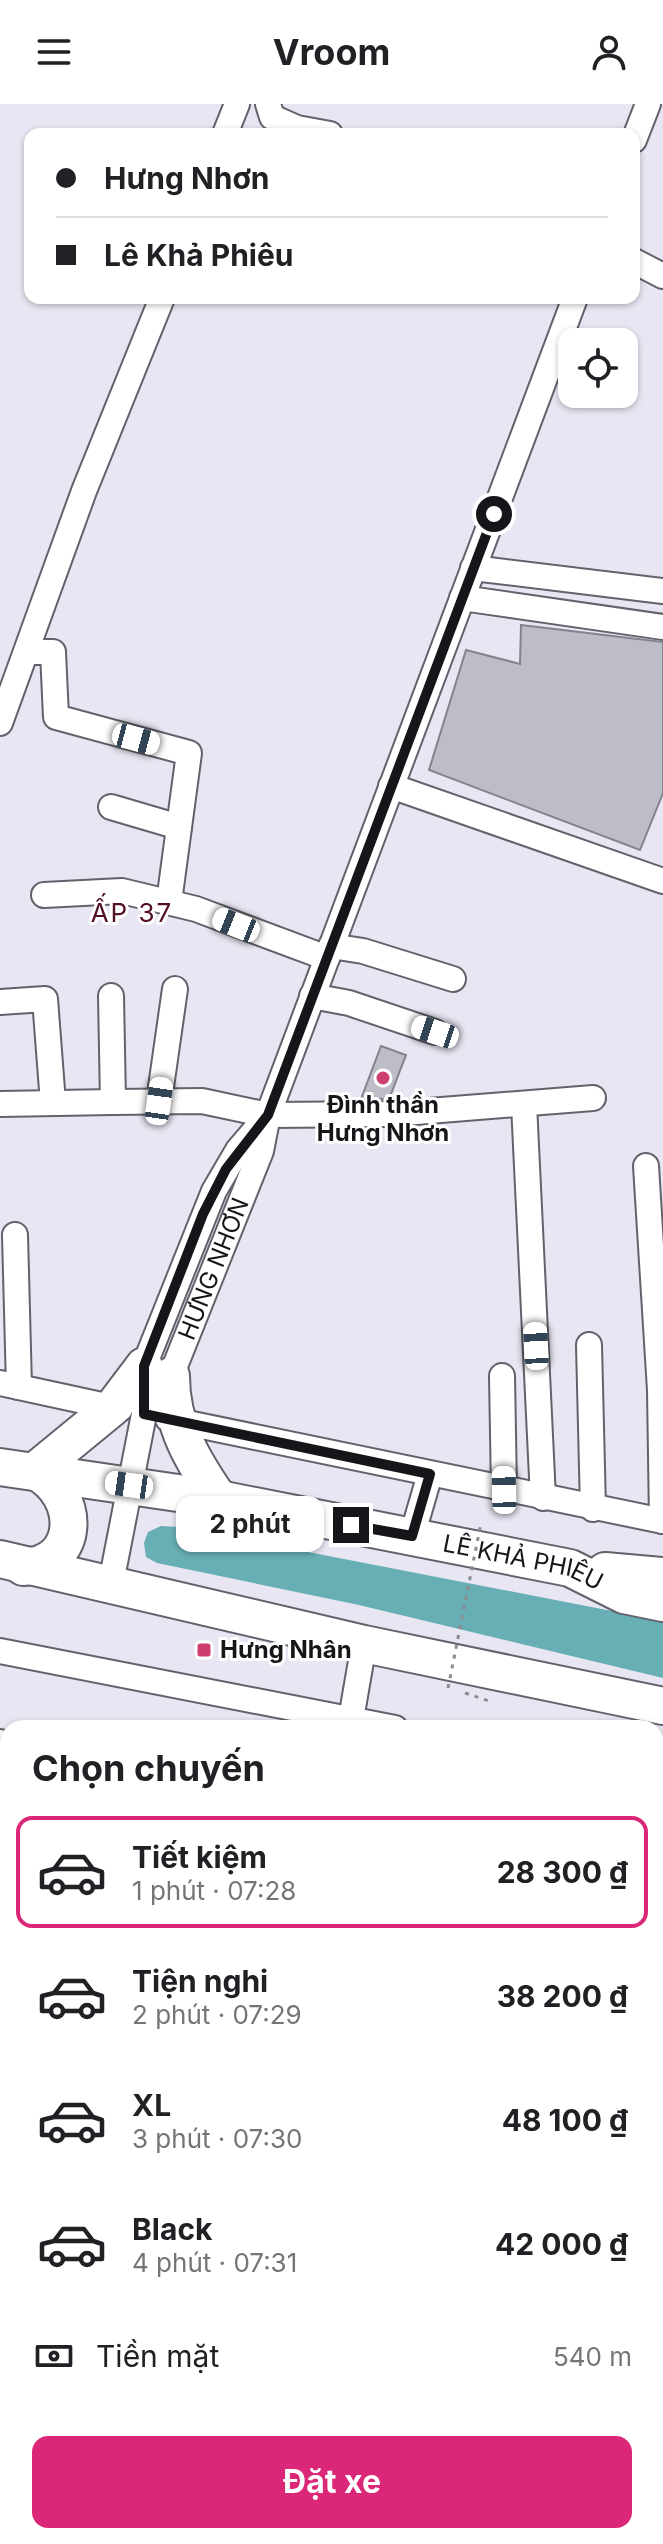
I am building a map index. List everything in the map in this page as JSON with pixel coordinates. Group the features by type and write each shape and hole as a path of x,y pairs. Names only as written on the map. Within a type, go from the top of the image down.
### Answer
{"highway":[{"path":"144,1414 158,1371"},
{"path":"17,1469 144,1414 158,1371"},
{"path":"144,1414 193,1461 219,1499"},
{"path":"12,1563 51,1558 64,1542 69,1523 61,1494 17,1469"},
{"name":"LÊ KHẢ PHIÊU","path":"17,1469 219,1499 570,1568 624,1595 663,1603"},
{"path":"12,1563 364,1644 663,1706"},
{"path":"570,1568 663,1576"}],"street":[{"path":"227,128 237,104"},
{"path":"268,104 272,117 305,128"},
{"path":"639,128 648,104"},
{"path":"640,264 663,276"},
{"path":"0,723 38,652 84,491 160,304"},
{"name":"HƯNG NHƠN","path":"158,1371 261,1151 268,1115 573,304"},
{"path":"473,568 663,591"},
{"path":"462,598 663,627"},
{"path":"38,652 56,717 189,753 169,902"},
{"path":"391,786 663,881"},
{"path":"111,807 179,827"},
{"path":"44,895 122,891 169,902 329,952 363,951 453,979"},
{"path":"159,1101 175,989"},
{"path":"111,996 113,1102"},
{"path":"312,996 349,1003 435,1032"},
{"path":"0,1002 45,999 53,1103"},
{"path":"0,1104 202,1101 268,1115 391,1114 593,1098"},
{"path":"524,1104 543,1498"},
{"path":"15,1235 10,1385 593,1509 663,1521 660,1390 646,1166"},
{"path":"589,1345 593,1509"},
{"path":"502,1376 504,1490"},
{"path":"110,1588 144,1414"},
{"path":"412,1536 430,1474"},
{"path":"351,1719 364,1644"},
{"path":"0,1651 294,1718 356,1720"}],"path":[{"path":"448,1688 481,1523"}],"water":[{"path":"161,1526 180,1527 663,1621 663,1678 359,1605 157,1563 146,1557 144,1543 148,1532"}],"building":[{"path":"521,625 663,642 663,793 640,850 429,770 466,650 520,664"},
{"name":"Đình thần Hưng Nhơn","path":"381,1046 406,1055 389,1099 361,1099"}],"place":[{"name":"Đình thần Hưng Nhơn","path":"383,1078"},
{"name":"Hưng Nhân","path":"204,1650"}],"district":[{"name":"ẤP 37","path":"132,913"}],"route":[{"path":"351,1525 412,1536 430,1474 144,1414 144,1366 214,1191 238,1150 268,1115 494,514"}]}
